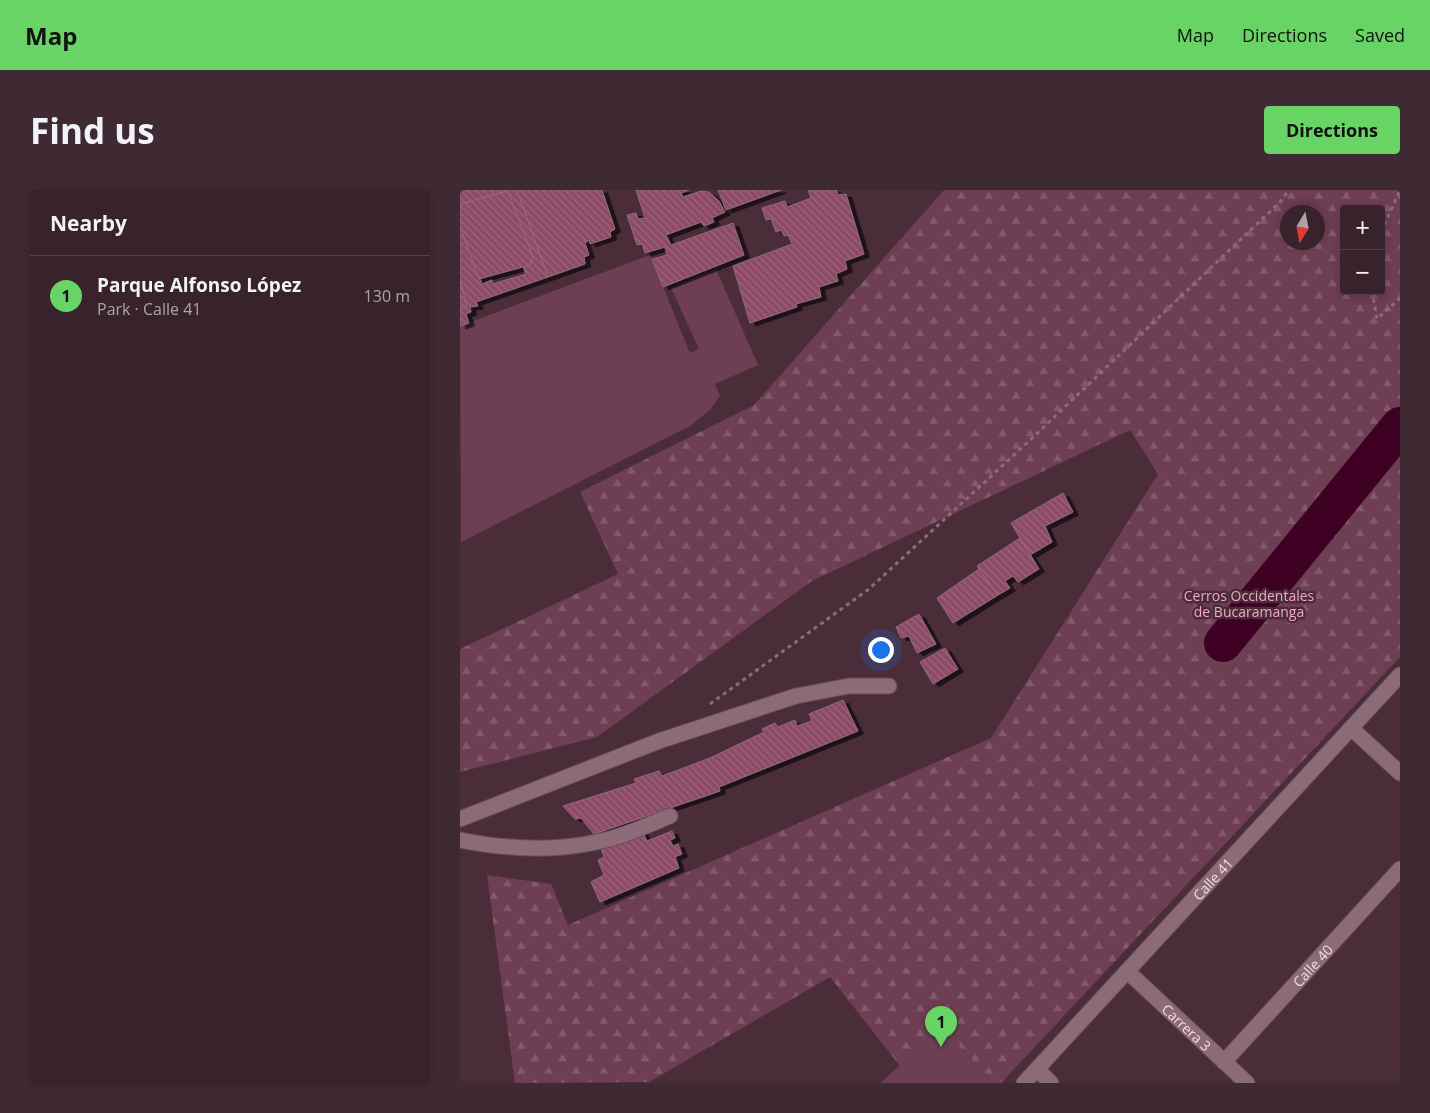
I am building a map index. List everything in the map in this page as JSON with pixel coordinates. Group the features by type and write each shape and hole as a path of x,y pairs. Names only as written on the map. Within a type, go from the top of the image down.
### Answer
{"street":[{"name":"Calle 41","path":"1024,1083 1400,675"},
{"path":"460,819 659,741 796,696 848,686 890,686"},
{"path":"1351,728 1400,773"},
{"path":"460,840 488,846 559,848 603,841 670,816"},
{"name":"Calle 40","path":"1224,1062 1400,869"},
{"name":"Carrera 3","path":"1127,972 1247,1083"},
{"path":"1037,1069 1051,1083"}],"path":[{"path":"707,706 869,589 1035,435 1280,202 1289,190"},
{"path":"1385,223 1400,190"},
{"path":"1373,295 1377,319 1400,298"}],"green space":[{"name":"Cerros Occidentales de Bucaramanga","path":"944,190 1400,190 1400,657 1001,1083 993,1083 942,1028 900,1066 830,977 649,1082 515,1083 487,875 551,884 568,925 991,738 1158,474 1130,430 812,581 597,737 460,772 460,649 618,574 580,492 754,405"},
{"path":"650,255 690,353 699,349 671,288 716,269 758,365 715,384 720,396 710,410 690,426 461,542 460,326"},
{"path":"942,1028 993,1083 880,1083"}],"building":[{"path":"460,190 517,190 548,277 476,302 478,306 470,307 471,312 466,314 469,323 460,326 460,309 467,306 460,280 460,226 482,284 492,280 492,284 526,274 523,267 530,265 533,257 508,191 460,204"},
{"path":"517,190 602,190 615,229 610,232 611,237 590,244 589,240 585,243 589,255 584,257 585,264 548,277"},
{"path":"636,190 689,190 681,193 683,197 701,191 709,192 719,201 725,212 712,218 714,222 704,226 701,222 666,235 671,245 733,223 744,255 663,287 652,259 667,255 665,247 645,253 642,244 637,245 627,215 636,213 638,219 645,218"},
{"path":"718,190 781,190 726,210"},
{"path":"808,190 836,190 838,195 846,194 864,254 845,261 847,269 836,274 838,281 819,287 821,297 796,304 797,307 750,323 733,266 792,244 788,235 784,236 781,230 776,232 771,219 766,220 762,208 785,201 787,207 811,198"},
{"path":"508,191 533,257 530,265 479,279 460,226 460,204"},
{"path":"460,280 467,306 460,309"},
{"path":"1063,493 1073,512 1045,526 1052,542 1030,555 1011,523"},
{"path":"1020,538 1039,569 1018,582 1013,576 1005,581 1010,588 998,595 977,566"},
{"path":"979,569 998,595 953,623 937,598"},
{"path":"919,614 936,644 917,653 909,636 901,638 896,627"},
{"path":"945,648 958,669 933,684 920,662"},
{"path":"843,700 858,731 719,787 720,791 594,834 581,818 575,819 563,806 636,783 634,779 659,771 662,776 710,758 764,732 762,729 775,723 778,727 795,720 797,726 812,721 809,714"},
{"path":"642,831 647,841 672,831 675,838 670,840 673,846 678,844 682,854 675,857 679,868 600,902 591,882 604,875 598,860 604,857 600,846"}],"waterway":[{"path":"1223,643 1400,426"}],"place":[{"name":"Parque Alfonso López","path":"941,1047"}]}
